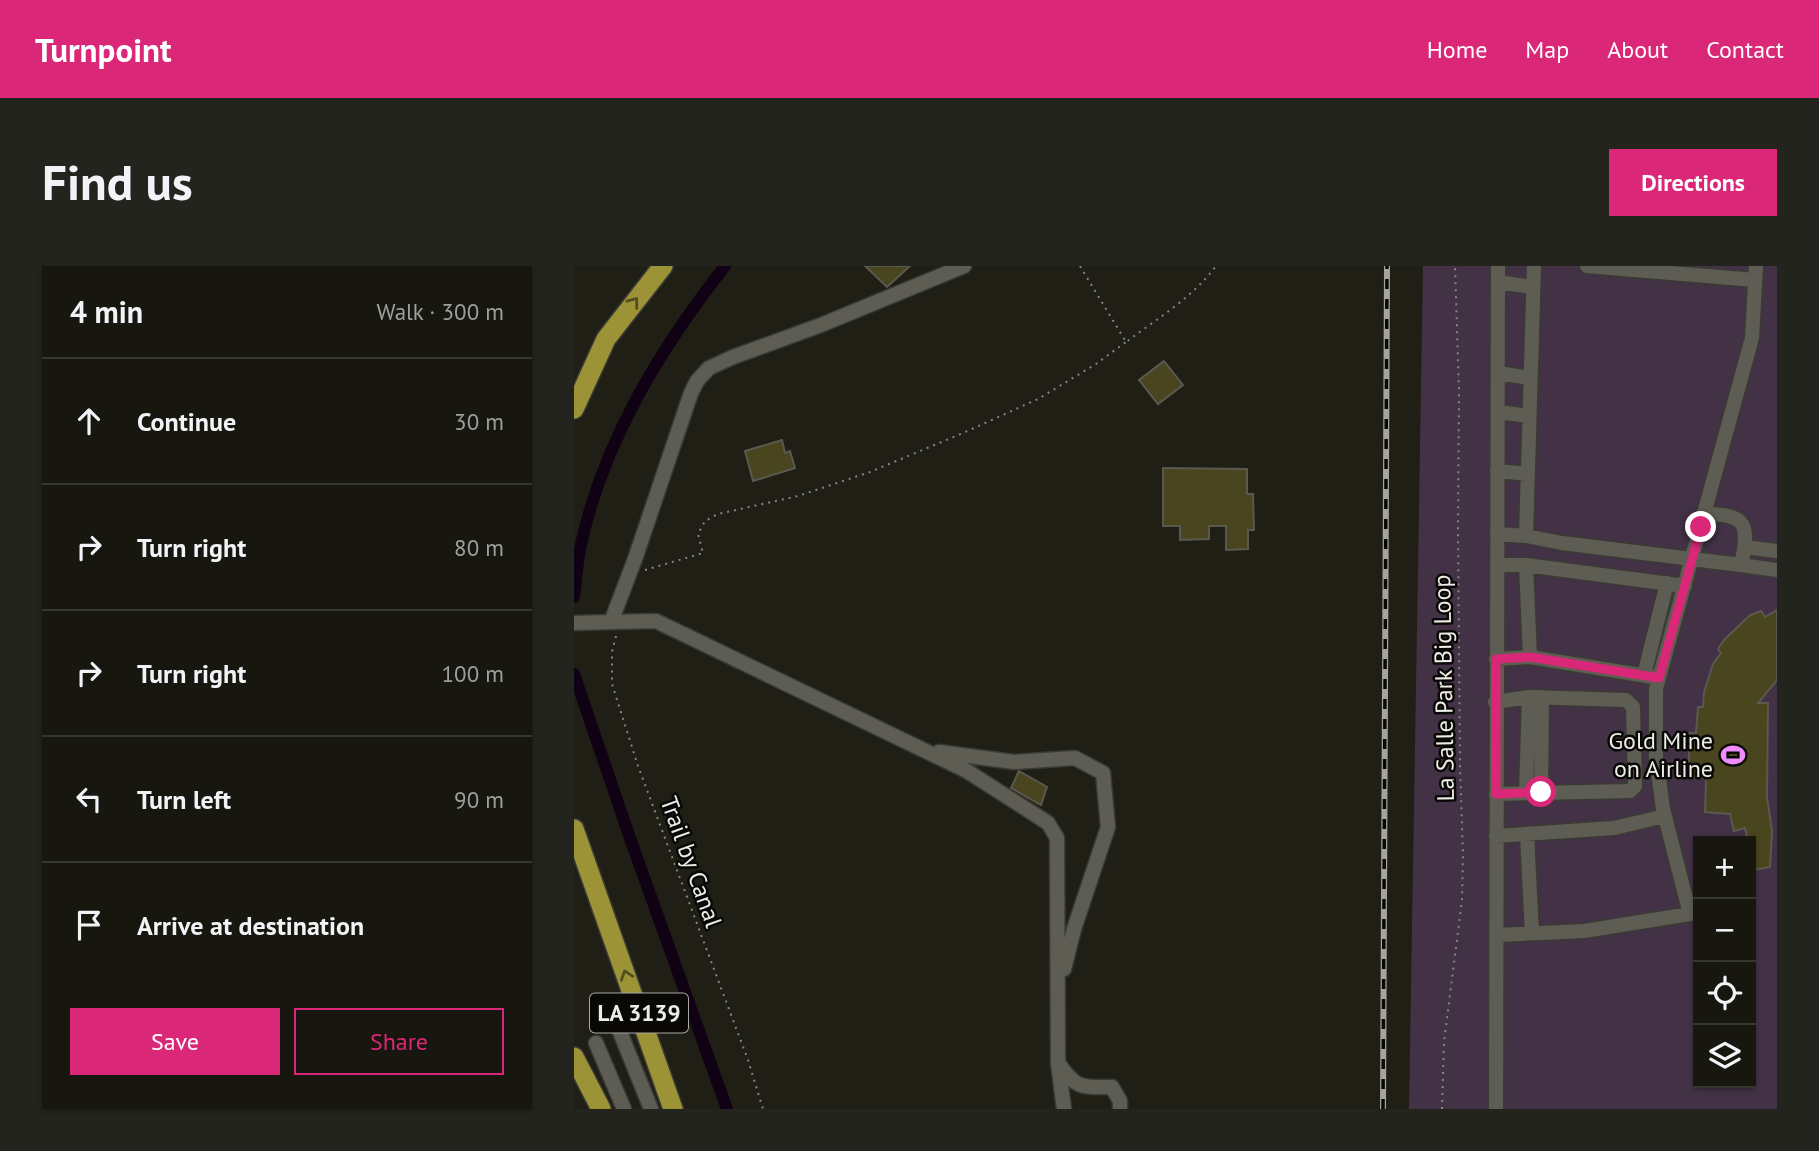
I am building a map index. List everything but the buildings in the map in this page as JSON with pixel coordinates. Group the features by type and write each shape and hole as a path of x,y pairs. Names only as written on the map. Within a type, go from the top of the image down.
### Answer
{"highway":[{"path":"574,409 606,339 663,266"},
{"name":"LA 3139","path":"574,830 673,1109"},
{"name":"LA 3139","path":"574,1057 601,1109"}],"street":[{"path":"616,622 691,393 709,368 964,266"},
{"path":"1496,1109 1498,266"},
{"path":"1527,536 1534,266"},
{"path":"1587,266 1755,273 1752,338 1685,586 1651,676"},
{"path":"1498,282 1532,287"},
{"path":"1498,373 1530,378"},
{"path":"1498,412 1529,416"},
{"path":"1497,471 1528,474"},
{"path":"1705,514 1727,514 1739,519 1746,532 1741,565"},
{"path":"1497,534 1777,570"},
{"path":"1745,547 1777,551"},
{"path":"1497,565 1526,565 1685,586"},
{"path":"1526,565 1530,657"},
{"path":"1497,934 1584,931 1690,914 1665,816 1656,757 1656,689 1651,676 1667,583"},
{"path":"574,623 656,621 967,771 1048,823 1057,838 1058,1063 1064,1109"},
{"path":"1496,659 1530,657 1651,676"},
{"path":"1496,702 1535,697 1626,700 1633,708 1635,786 1630,791 1496,794"},
{"path":"1526,793 1534,763 1535,697"},
{"path":"919,748 965,757 1014,762 1075,758 1103,773 1108,827 1074,929 1059,988"},
{"path":"1534,763 1541,792"},
{"path":"1496,836 1614,828 1665,816"},
{"path":"1527,835 1532,933"},
{"path":"620,1032 651,1109"},
{"path":"596,1043 624,1109"},
{"path":"1058,1063 1069,1078 1084,1087 1112,1087 1120,1101 1120,1109"}],"path":[{"path":"1080,266 1126,342"},
{"path":"631,571 647,570 703,553 698,534 705,521 719,514 798,496 870,472 1038,399 1096,365 1179,302 1207,278 1216,266"},
{"name":"La Salle Park Big Loop","path":"1442,1109 1444,1042 1462,900 1464,854 1460,766 1458,326 1455,266"},
{"name":"Trail by Canal","path":"616,622 612,684 638,766 763,1109"}],"shaded area":[{"path":"1423,266 1777,266 1777,1109 1409,1109"}],"waterway":[{"path":"574,597 580,549 590,510 618,435 656,365 725,266"},
{"path":"574,674 727,1109"}],"railway":[{"path":"1383,1109 1387,266"}],"place":[{"name":"Gold Mine on Airline","path":"1733,755"}],"route":[{"path":"1541,792 1496,794 1496,659 1530,657 1659,678 1701,527"}]}
